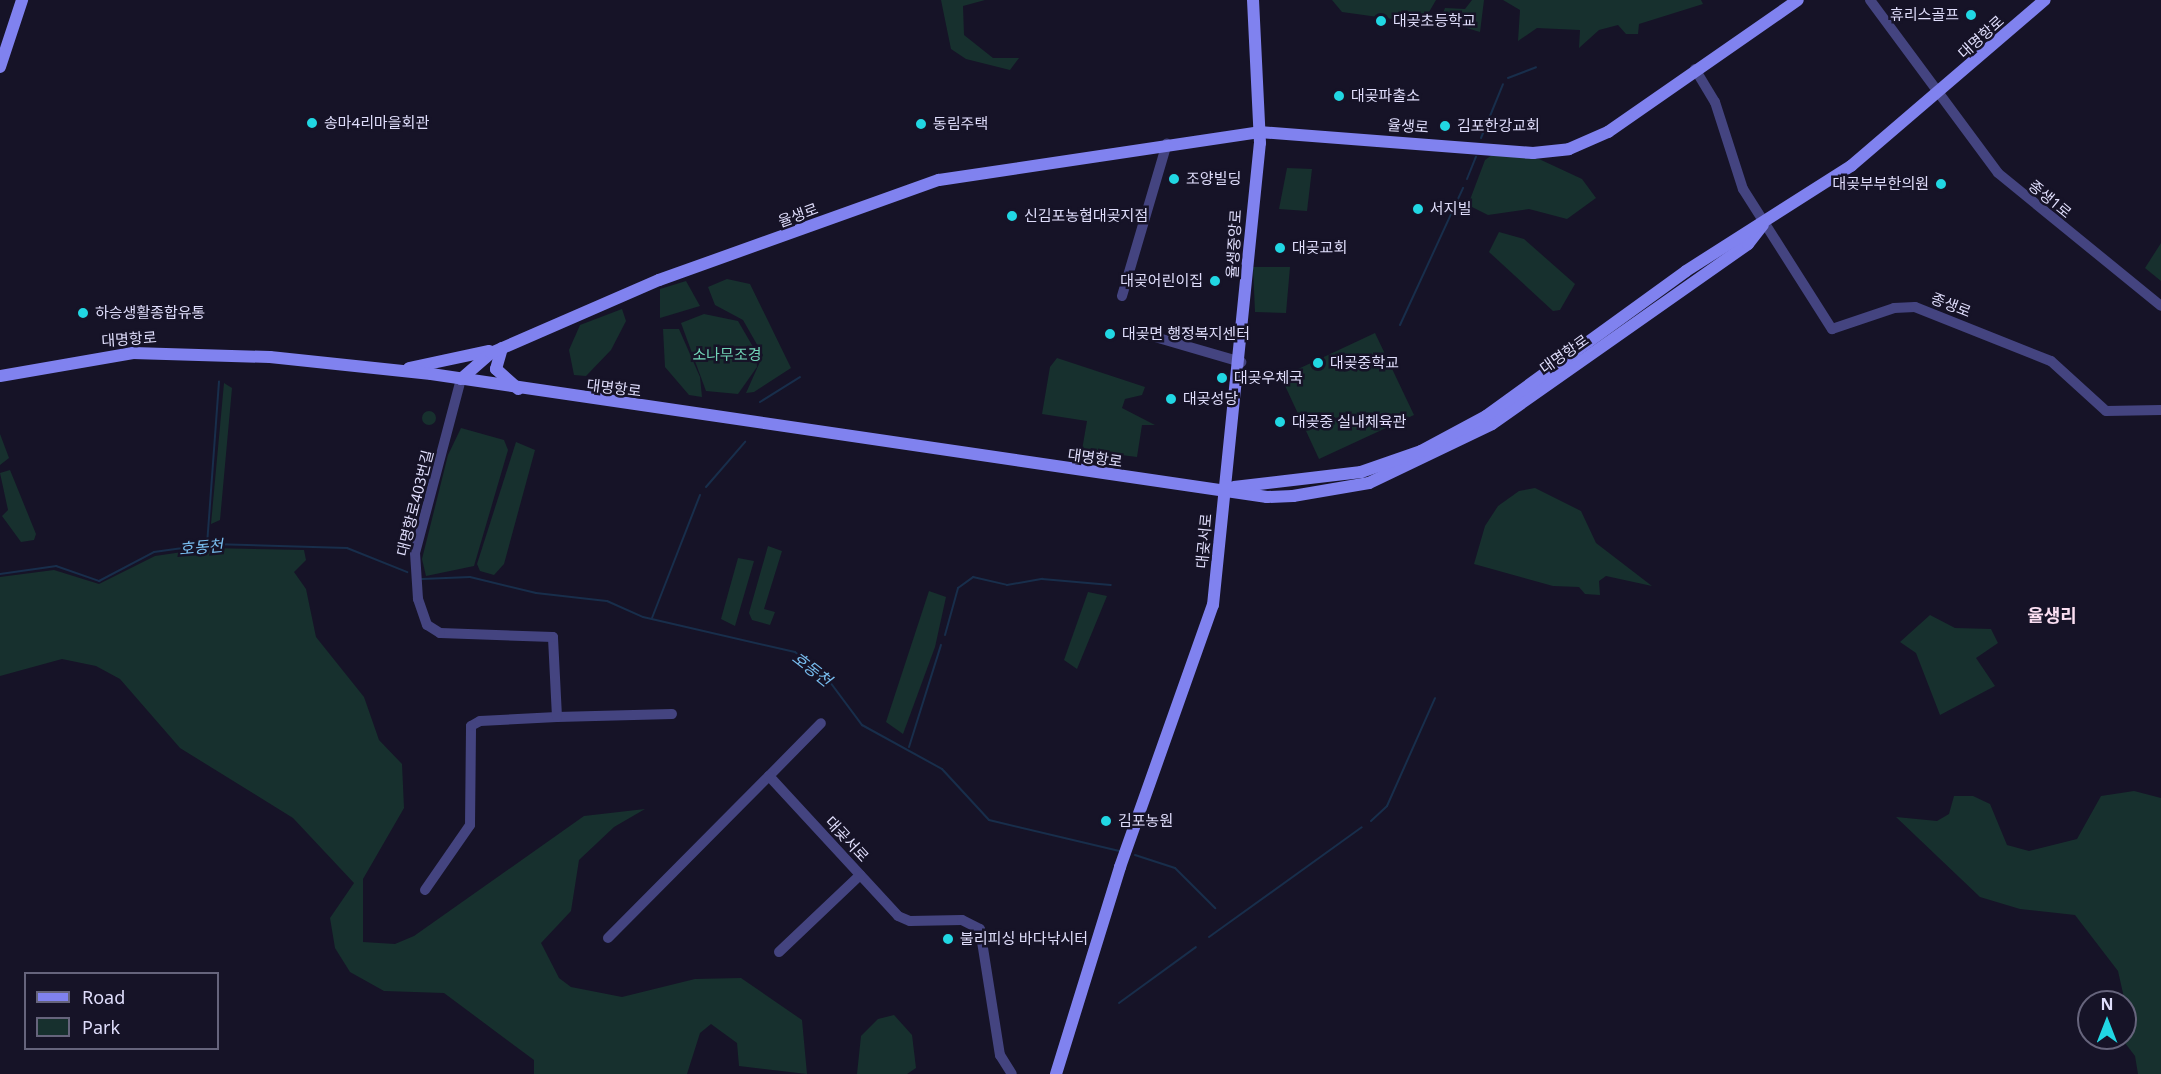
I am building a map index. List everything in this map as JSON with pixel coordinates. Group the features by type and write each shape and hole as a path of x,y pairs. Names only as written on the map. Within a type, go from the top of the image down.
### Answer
{"street":[{"path":"0,67 22,0"},
{"name":"율생중앙로","path":"1224,489 1240,362 1259,132 1252,0"},
{"name":"율생로","path":"461,379 502,348 659,280 939,180 1167,143 1259,132 1550,152 1588,143 1798,0"},
{"path":"1870,0 1938,97"},
{"name":"대명항로","path":"0,376 87,358 178,351 397,370 461,379 521,391 1224,489 1267,497 1323,493 1370,483 1429,458 1492,424 1748,244 1763,225 1851,166 1938,97 2045,0"},
{"path":"1695,69 1721,122 1733,166 1763,225"},
{"name":"종생1로","path":"1938,97 2010,185 2161,306"},
{"path":"1122,296 1167,143"},
{"name":"종생로","path":"1763,225 1832,329 1894,308 1914,307 2051,361 2106,411 2161,410"},
{"path":"1155,338 1240,362"},
{"path":"397,370 502,348 496,369 521,391"},
{"name":"대명항로403번길","path":"461,379 415,553 418,599 427,625 440,633 553,636 557,717"},
{"name":"대곶서로","path":"1056,1074 1120,867 1210,622 1224,489"},
{"path":"425,890 470,825 471,726 480,721 672,714"},
{"path":"608,938 821,723"},
{"name":"대곶서로","path":"769,776 904,919 962,920 980,929 1000,1054 1012,1074"},
{"path":"779,952 861,875"}],"green space":[{"path":"941,0 985,0 963,6 964,35 993,58 1019,58 1010,70 966,59 951,49"},
{"path":"1332,0 1436,0 1425,19 1407,21 1342,12"},
{"path":"1472,0 1484,0 1480,32 1440,20 1445,8 1465,9"},
{"path":"1503,0 1701,0 1703,4 1639,24 1638,34 1626,34 1618,25 1599,30 1579,48 1580,30 1537,28 1518,41 1520,10"},
{"path":"1492,155 1539,159 1582,179 1596,198 1567,219 1529,209 1488,215 1468,205 1485,160"},
{"path":"1287,168 1312,169 1307,211 1279,209"},
{"path":"1499,232 1524,239 1575,284 1560,310 1553,311 1489,252"},
{"path":"2161,243 2161,281 2145,268"},
{"path":"1253,267 1290,267 1286,313 1255,312"},
{"name":"소나무조경","path":"727,279 750,284 791,368 754,392 746,393 763,355 743,320 715,305 708,287"},
{"name":"소나무조경","path":"686,281 700,306 660,318 660,289"},
{"path":"622,309 626,321 611,350 586,376 574,375 569,350 580,325"},
{"name":"소나무조경","path":"704,314 738,321 756,352 757,367 738,394 706,391 681,323"},
{"name":"소나무조경","path":"663,329 679,329 700,377 702,397 689,395 665,367"},
{"path":"1375,333 1414,415 1319,459 1281,377"},
{"path":"1057,358 1145,387 1142,395 1125,399 1122,408 1155,425 1142,425 1137,457 1082,450 1087,421 1042,414 1050,367"},
{"path":"224,383 232,388 220,520 211,524"},
{"path":"426,411 432,411 436,418 432,425 426,425 422,421 422,415"},
{"path":"461,428 504,440 508,450 474,566 426,576 422,559 448,455"},
{"path":"0,434 9,458 0,465"},
{"path":"516,442 535,450 504,564 494,575 480,571 477,564"},
{"path":"10,470 36,534 34,540 21,542 2,516 8,510 0,473"},
{"path":"1535,488 1581,511 1596,543 1652,586 1606,576 1599,581 1600,595 1585,594 1579,587 1553,586 1474,564 1485,526 1498,506 1519,491"},
{"path":"768,546 782,551 764,609 775,612 770,625 752,620 749,613"},
{"path":"210,548 304,550 306,560 294,572 306,589 316,637 364,697 379,740 402,764 404,808 363,879 363,942 395,944 414,936 584,816 645,809 614,827 579,860 571,911 541,943 559,978 571,987 622,997 695,979 741,978 802,1020 807,1074 739,1066 737,1043 711,1024 700,1033 687,1074 534,1074 534,1060 444,993 384,991 350,972 335,948 330,918 354,883 293,818 180,748 120,679 96,666 62,659 0,676 0,577 54,570 99,584 155,556"},
{"path":"738,558 754,561 735,626 721,619"},
{"path":"929,591 946,597 935,647 903,734 886,722"},
{"path":"1088,592 1107,596 1077,669 1064,660"},
{"path":"1930,615 1955,628 1991,629 1998,643 1976,658 1995,686 1940,715 1916,653 1900,642"},
{"path":"2134,791 2161,798 2161,1074 2138,1074 2135,1056 2130,1050 2137,1050 2137,990 2122,990 2118,971 2075,915 2020,909 1980,897 1896,817 1937,821 1949,814 1954,796 1973,796 1990,804 2007,845 2029,851 2077,839 2101,796"},
{"path":"894,1015 912,1035 916,1068 907,1074 857,1074 861,1036 878,1019"}],"waterway":[{"path":"1508,78 1536,67"},
{"path":"1481,138 1503,84"},
{"path":"1467,179 1476,157"},
{"path":"1400,325 1463,188"},
{"path":"760,402 800,377"},
{"path":"207,545 219,381"},
{"path":"706,487 745,442"},
{"path":"652,618 700,495"},
{"name":"호동천","path":"0,574 56,566 99,581 154,552 211,544 347,548 407,572"},
{"name":"호동천","path":"422,579 470,577 536,593 607,601 643,617 795,652 827,678 862,725 942,769 989,820 1119,851"},
{"path":"945,635 958,588 973,577 1007,585 1042,579 1111,585"},
{"path":"909,747 941,645"},
{"path":"1371,821 1387,806 1435,698"},
{"path":"1209,937 1362,827"},
{"name":"호동천","path":"1135,855 1175,868 1215,908"},
{"path":"1119,1003 1196,947"}],"place":[{"name":"휴리스골프","path":"1971,15"},
{"name":"대곶초등학교","path":"1381,21"},
{"name":"대곶파출소","path":"1339,96"},
{"name":"송마4리마을회관","path":"312,123"},
{"name":"동림주택","path":"921,124"},
{"name":"김포한강교회","path":"1445,126"},
{"name":"조양빌딩","path":"1174,179"},
{"name":"대곶부부한의원","path":"1941,184"},
{"name":"서지빌","path":"1418,209"},
{"name":"신김포농협대곶지점","path":"1012,216"},
{"name":"대곶교회","path":"1280,248"},
{"name":"대곶어린이집","path":"1215,281"},
{"name":"하승생활종합유통","path":"83,313"},
{"name":"대곶면 행정복지센터","path":"1110,334"},
{"name":"대곶중학교","path":"1318,363"},
{"name":"대곶우체국","path":"1222,378"},
{"name":"대곶성당","path":"1171,399"},
{"name":"대곶중 실내체육관","path":"1280,422"},
{"name":"김포농원","path":"1106,821"},
{"name":"불리피싱 바다낚시터","path":"948,939"}],"district":[{"name":"율생리","path":"2052,615"}]}
